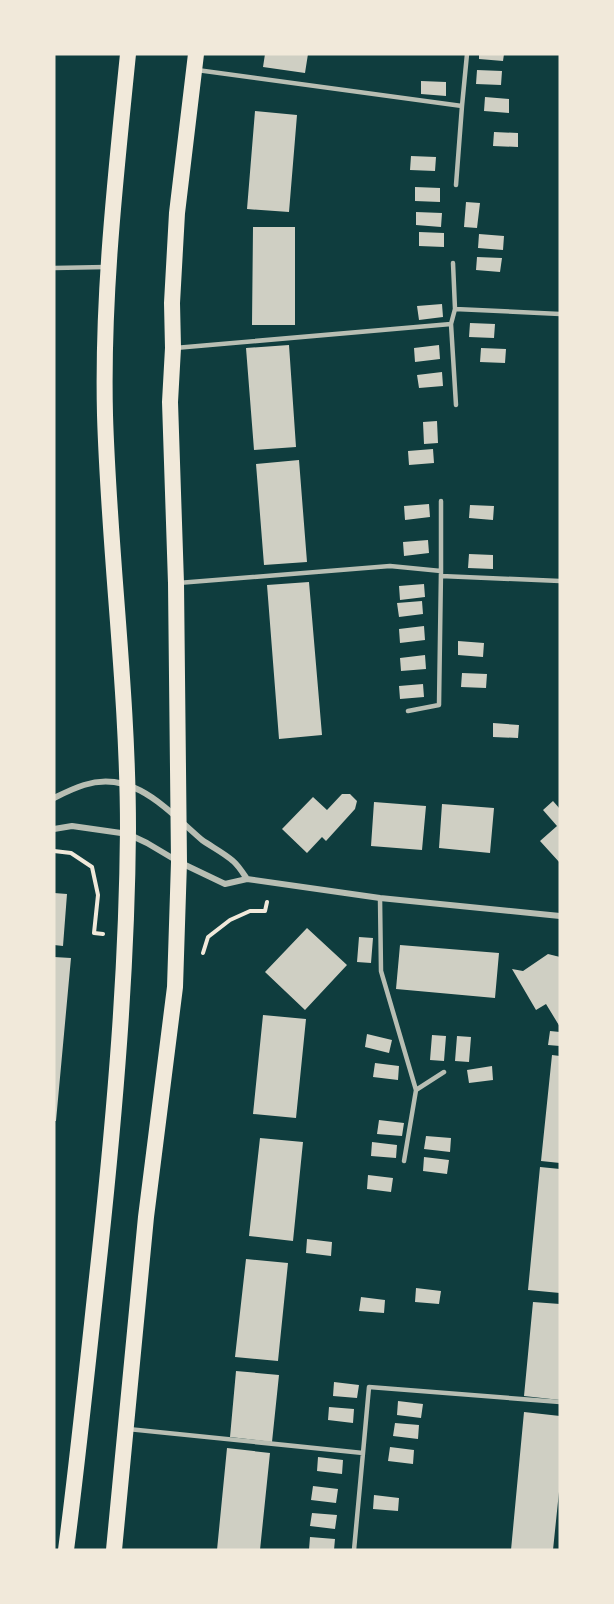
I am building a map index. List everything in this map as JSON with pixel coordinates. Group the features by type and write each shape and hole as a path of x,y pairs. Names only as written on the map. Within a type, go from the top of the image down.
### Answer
{"highway":[{"path":"66,1550 81,1434 110,1157 119,1054 124,934 128,834 127,786 105,414 110,221 128,54"},
{"path":"114,1550 146,1217 175,987 179,862 176,583 170,402 173,348 172,303 177,213 195,62"}],"street":[{"path":"54,798 83,785 96,782 127,786 155,798 202,839 234,861 247,879"},
{"path":"54,829 72,826 128,834 225,884 247,879 380,898 560,916"}],"lane":[{"path":"456,185 467,54"},
{"path":"195,62 462,106"},
{"path":"453,263 455,309 452,324 456,405"},
{"path":"54,268 108,267"},
{"path":"455,309 560,314"},
{"path":"173,348 452,324"},
{"path":"408,711 439,705 441,501"},
{"path":"176,583 390,566 441,574 560,581"},
{"path":"380,898 381,971 416,1090 404,1161"},
{"path":"416,1090 444,1072"},
{"path":"354,1550 369,1387 560,1402"},
{"path":"126,1428 363,1453"}],"path":[{"path":"54,851 71,853 92,867 98,895 94,933 124,934"},
{"path":"202,954 208,937 230,920 250,911 266,911 270,883"}],"building":[{"path":"265,54 308,54 305,73 263,67"},
{"path":"479,54 504,54 503,61 479,59"},
{"path":"477,70 502,71 501,85 476,84"},
{"path":"421,81 446,82 446,96 421,94"},
{"path":"485,97 509,99 509,113 484,111"},
{"path":"255,111 297,115 289,212 247,209"},
{"path":"494,132 518,133 518,147 493,146"},
{"path":"411,156 436,157 435,171 410,170"},
{"path":"415,187 440,188 440,202 415,201"},
{"path":"466,202 480,203 477,228 464,227"},
{"path":"416,212 442,213 441,227 416,225"},
{"path":"253,227 295,227 295,325 252,325"},
{"path":"419,232 444,233 444,247 419,246"},
{"path":"479,234 504,236 503,250 478,248"},
{"path":"477,257 502,258 500,272 476,270"},
{"path":"442,304 443,317 419,320 417,306"},
{"path":"470,323 495,324 494,338 469,337"},
{"path":"289,345 296,447 254,450 246,348"},
{"path":"439,345 440,359 415,362 414,348"},
{"path":"481,348 506,349 505,363 480,362"},
{"path":"442,372 443,386 419,388 417,375"},
{"path":"437,421 438,443 424,444 423,422"},
{"path":"433,449 434,463 409,465 408,451"},
{"path":"299,460 307,562 264,565 256,464"},
{"path":"429,504 430,517 405,520 404,506"},
{"path":"470,505 494,506 493,520 469,518"},
{"path":"428,540 429,553 404,556 403,542"},
{"path":"469,554 493,555 493,569 468,568"},
{"path":"309,582 322,735 279,739 267,585"},
{"path":"424,584 425,597 400,600 399,586"},
{"path":"422,601 423,614 399,617 397,603"},
{"path":"424,626 425,640 400,643 399,629"},
{"path":"458,641 484,643 483,657 458,655"},
{"path":"425,655 426,669 401,671 400,658"},
{"path":"462,673 487,674 486,688 461,687"},
{"path":"423,684 424,697 400,699 399,686"},
{"path":"493,723 519,725 518,738 493,737"},
{"path":"342,794 350,794 357,801 355,809 326,841 322,837 307,853 282,829 313,797 327,810"},
{"path":"553,801 560,809 560,863 540,841 557,826 543,810"},
{"path":"374,802 426,806 422,850 371,846"},
{"path":"442,804 494,808 490,853 439,848"},
{"path":"54,893 67,894 63,946 54,945"},
{"path":"307,928 347,965 305,1010 265,972"},
{"path":"359,937 373,938 371,963 357,962"},
{"path":"400,945 499,953 495,998 396,989"},
{"path":"548,954 560,957 560,1027 546,1004 536,1010 512,969 523,971"},
{"path":"54,957 71,958 56,1121 54,1121"},
{"path":"263,1015 306,1019 296,1118 253,1114"},
{"path":"550,1031 560,1032 560,1046 548,1045"},
{"path":"367,1034 392,1040 389,1053 365,1047"},
{"path":"432,1035 446,1036 444,1061 430,1060"},
{"path":"457,1036 471,1037 469,1062 455,1061"},
{"path":"552,1055 560,1056 560,1163 541,1161"},
{"path":"375,1063 399,1066 398,1080 373,1077"},
{"path":"492,1066 493,1080 469,1083 467,1070"},
{"path":"379,1120 404,1123 402,1136 377,1134"},
{"path":"426,1136 451,1138 450,1152 424,1149"},
{"path":"260,1138 303,1142 293,1241 249,1236"},
{"path":"372,1142 397,1145 396,1158 371,1156"},
{"path":"424,1157 449,1160 447,1174 423,1171"},
{"path":"540,1167 560,1169 560,1293 528,1290"},
{"path":"368,1175 393,1178 391,1192 367,1189"},
{"path":"307,1239 332,1242 331,1256 306,1253"},
{"path":"246,1259 288,1263 278,1361 235,1357"},
{"path":"416,1288 441,1291 439,1304 415,1302"},
{"path":"361,1297 385,1300 384,1313 359,1311"},
{"path":"533,1302 560,1304 560,1400 524,1396"},
{"path":"236,1371 279,1375 272,1442 230,1437"},
{"path":"334,1382 359,1385 357,1398 333,1396"},
{"path":"398,1401 423,1404 421,1418 397,1415"},
{"path":"329,1407 354,1409 353,1423 328,1420"},
{"path":"524,1412 560,1416 560,1482 553,1550 511,1550"},
{"path":"395,1423 419,1425 418,1439 393,1436"},
{"path":"390,1447 414,1450 413,1464 388,1461"},
{"path":"227,1448 270,1453 260,1550 217,1550"},
{"path":"318,1457 343,1460 342,1474 317,1471"},
{"path":"313,1486 338,1489 336,1503 311,1500"},
{"path":"374,1495 399,1498 398,1511 373,1509"},
{"path":"312,1513 337,1515 335,1529 310,1526"},
{"path":"310,1537 335,1539 334,1550 309,1550"}]}
